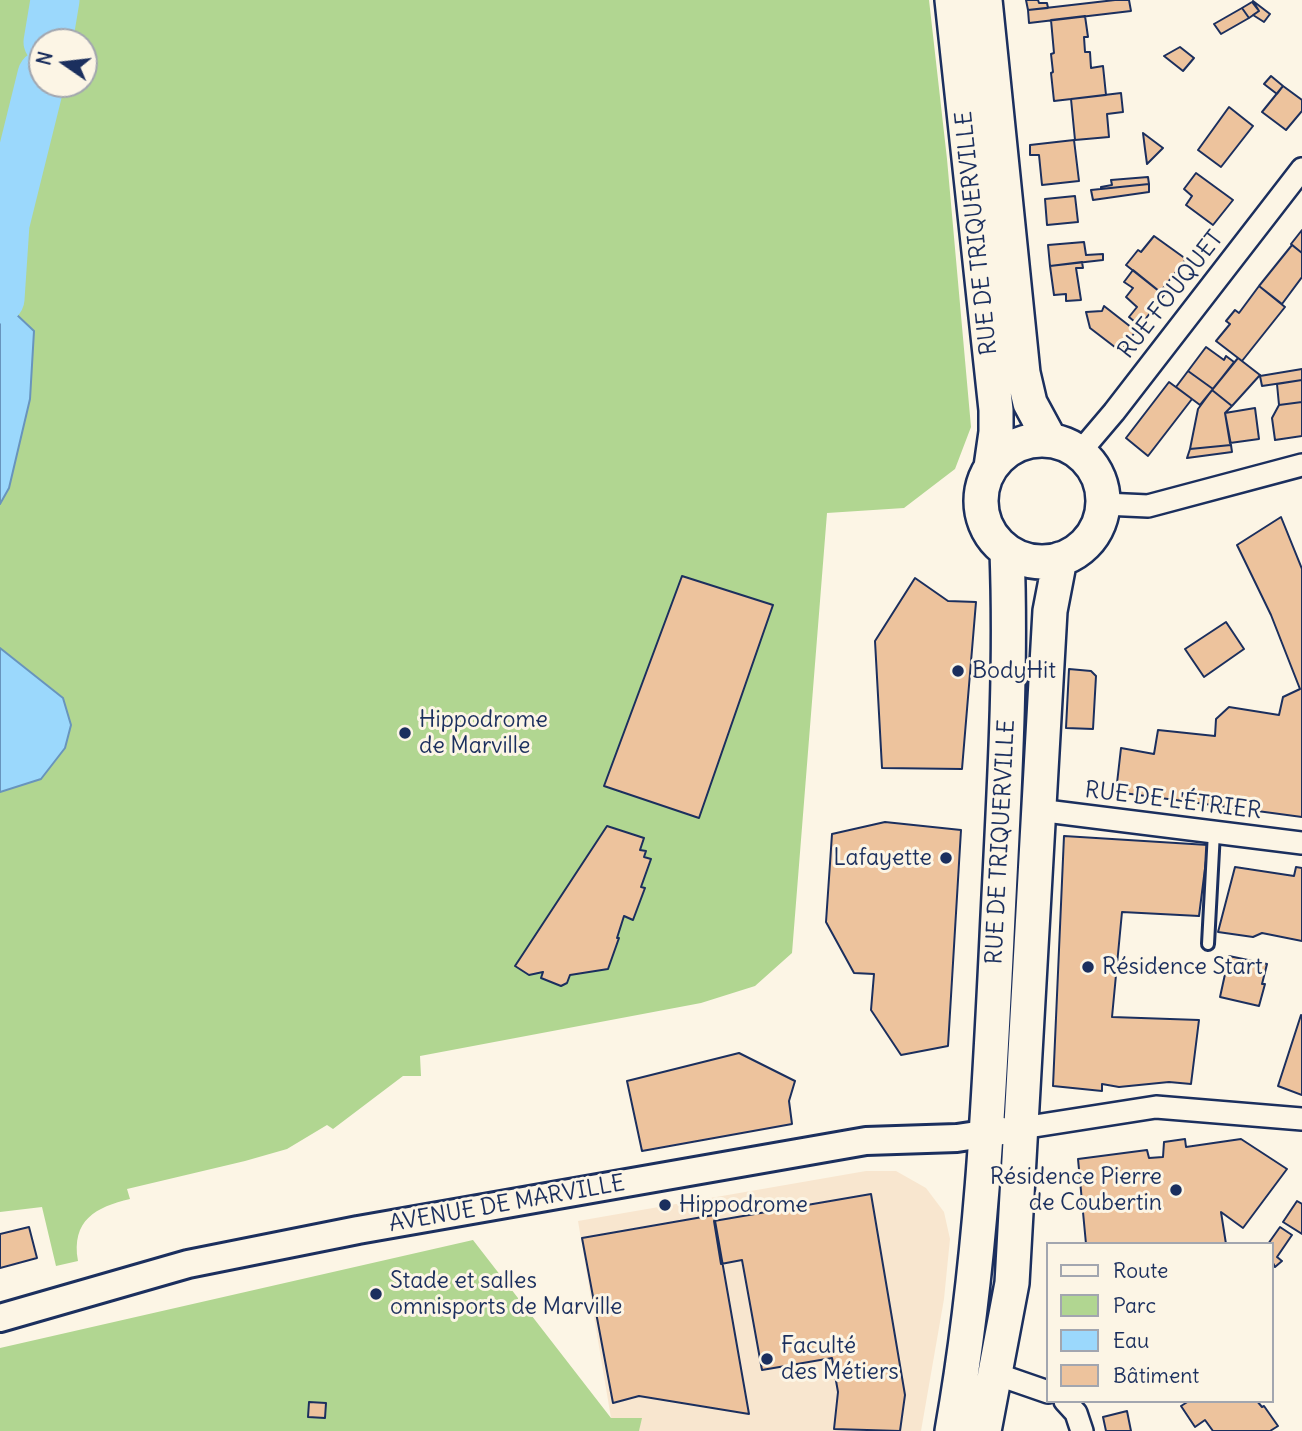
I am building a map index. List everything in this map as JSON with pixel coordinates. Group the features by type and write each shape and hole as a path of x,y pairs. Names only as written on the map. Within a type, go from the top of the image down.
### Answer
{"main road":[{"name":"RUE DE TRIQUERVILLE","path":"952,0 996,410 991,467"},
{"name":"RUE DE TRIQUERVILLE","path":"985,0 1023,373 1030,403 1050,440"},
{"path":"1033,440 1050,440 1066,444 1080,452 1093,466 1101,482 1104,503 1092,537 1078,551 1060,559 1042,562 1024,559 1007,551 993,538 984,521 981,503 983,484 991,467 1002,454 1016,445 1033,440"},
{"name":"RUE DE TRIQUERVILLE","path":"952,1431 964,1362 987,1134 1009,672 1007,551"},
{"name":"RUE DE TRIQUERVILLE","path":"984,1431 1012,1283 1050,611 1060,559"}],"street":[{"name":"RUE FOUQUET","path":"1080,452 1302,169"},
{"path":"1104,503 1148,506 1302,465"},
{"name":"RUE DE L'ÉTRIER","path":"1038,810 1302,843"},
{"path":"1022,1128 1156,1107 1302,1119"},
{"name":"AVENUE DE MARVILLE","path":"0,1318 188,1264 358,1230 866,1141 957,1138 1022,1128"},
{"path":"996,1374 1046,1391"},
{"path":"1067,1403 1076,1413 1082,1431"}],"lane":[{"path":"1208,944 1214,832"}],"shaded area":[{"name":"Faculté des Métiers","path":"866,1171 896,1171 926,1188 944,1212 950,1239 944,1299 921,1431 639,1431 641,1418 611,1418 578,1221"}],"green space":[{"name":"Hippodrome de Marville","path":"0,0 929,0 947,159 971,427 955,469 904,508 827,513 792,953 755,986 701,1003 420,1056 421,1076 403,1076 333,1129 327,1125 287,1149 127,1189 130,1199 97,1211 82,1225 78,1235 78,1261 56,1266 42,1207 0,1212"},
{"name":"Stade et salles omnisports de Marville","path":"473,1240 611,1418 642,1418 639,1431 0,1431 0,1348"}],"water":[{"path":"0,299 34,331 30,399 9,488 0,504"},
{"path":"0,648 63,698 71,725 65,748 41,779 0,792"}],"building":[{"path":"1026,0 1047,3 1048,8 1028,10"},
{"path":"1129,0 1131,11 1029,23 1028,10"},
{"path":"1253,1 1270,14 1264,22 1253,15 1259,11"},
{"path":"1252,2 1259,11 1249,18 1242,8"},
{"path":"1242,8 1249,18 1221,34 1214,24"},
{"path":"1085,16 1088,37 1084,37 1085,52 1090,52 1091,68 1103,66 1106,95 1054,101 1051,20"},
{"path":"1180,47 1194,58 1183,71 1164,56"},
{"path":"1271,76 1283,86 1277,94 1264,84"},
{"path":"1283,86 1302,100 1302,111 1286,130 1262,112"},
{"path":"1121,93 1123,112 1107,114 1109,137 1075,140 1071,99"},
{"path":"1229,107 1253,126 1221,167 1198,150"},
{"path":"1143,133 1163,148 1147,164 1145,149"},
{"path":"1074,140 1079,181 1042,185 1039,155 1030,155 1030,145"},
{"path":"1196,173 1233,200 1213,225 1186,205 1192,196 1184,189"},
{"path":"1148,177 1149,184 1101,189 1112,185 1111,180"},
{"path":"1149,184 1149,192 1093,200 1091,190"},
{"path":"1075,196 1078,222 1047,225 1045,199"},
{"path":"1302,230 1302,253 1291,244"},
{"path":"1154,236 1186,259 1160,292 1126,265"},
{"path":"1084,242 1086,255 1103,254 1103,260 1050,266 1048,245"},
{"path":"1292,245 1302,253 1302,277 1282,304 1259,286"},
{"path":"1082,262 1083,268 1076,268 1081,300 1066,301 1066,294 1054,295 1050,266"},
{"path":"1133,270 1164,295 1140,326 1129,317 1137,307 1126,297 1133,288 1124,282"},
{"path":"1259,286 1285,307 1242,361 1216,341 1230,324 1226,321 1235,310 1239,313"},
{"path":"1104,306 1136,331 1120,351 1090,328 1086,312 1102,311"},
{"path":"1206,347 1224,360 1226,356 1234,362 1213,389 1188,371"},
{"path":"1238,358 1260,375 1232,406 1212,390"},
{"path":"1302,369 1302,380 1262,386 1260,376"},
{"path":"1188,371 1213,389 1200,405 1176,387"},
{"path":"1302,380 1302,402 1279,405 1277,384"},
{"path":"1169,382 1192,399 1148,456 1126,438"},
{"path":"1212,390 1232,406 1225,413 1231,445 1190,449 1198,409"},
{"path":"1302,402 1302,436 1275,440 1272,418 1279,405"},
{"path":"1255,408 1259,439 1230,443 1225,413"},
{"path":"1231,445 1232,452 1187,458 1190,449"},
{"path":"1281,517 1302,569 1302,817 1116,792 1121,748 1154,754 1158,730 1215,736 1216,719 1229,707 1279,715 1283,697 1300,689 1271,615 1237,545"},
{"path":"682,576 773,605 699,818 604,786"},
{"path":"915,578 948,601 976,602 962,769 882,768 875,641"},
{"path":"1226,622 1244,649 1204,677 1185,649"},
{"path":"1069,669 1091,671 1096,676 1093,729 1066,728"},
{"path":"885,822 961,830 948,1046 901,1055 871,1010 874,974 854,973 826,922 832,834"},
{"path":"607,826 644,838 640,850 646,851 644,857 651,859 641,887 645,888 633,920 624,916 608,969 570,975 567,983 561,986 541,978 543,972 529,975 515,966"},
{"name":"Résidence Start","path":"1064,836 1208,845 1199,916 1122,912 1112,1017 1199,1020 1191,1084 1169,1082 1119,1087 1102,1084 1102,1091 1053,1086"},
{"path":"1235,867 1294,876 1296,867 1302,868 1302,941 1262,933 1253,937 1218,932"},
{"path":"1229,956 1267,964 1259,1006 1220,997"},
{"path":"1302,1016 1302,1095 1278,1086"},
{"path":"739,1053 795,1081 789,1101 792,1124 642,1151 627,1081"},
{"name":"Résidence Pierre de Coubertin","path":"1185,1139 1186,1147 1241,1139 1287,1169 1243,1228 1221,1212 1226,1242 1086,1242 1078,1159 1147,1150 1149,1158 1163,1157 1164,1142"},
{"path":"871,1194 905,1395 900,1431 834,1429 838,1392 832,1358 762,1370 742,1260 721,1264 714,1221"},
{"path":"1297,1201 1302,1204 1302,1234 1283,1222"},
{"path":"714,1215 749,1414 639,1396 613,1403 582,1238"},
{"path":"29,1227 37,1258 0,1268 0,1234"},
{"path":"1280,1227 1292,1235 1277,1257 1282,1261 1275,1267 1274,1242 1269,1242"},
{"path":"309,1402 326,1403 325,1418 308,1417"},
{"path":"1186,1403 1259,1403 1264,1406 1278,1426 1270,1431 1213,1431 1205,1420 1195,1427 1181,1406"},
{"path":"1127,1411 1131,1431 1106,1431 1103,1417"}],"waterway":[{"path":"50,28 55,0"},
{"path":"0,299 5,224 36,98"}],"place":[{"name":"BodyHit","path":"958,671"},
{"name":"Hippodrome de Marville","path":"405,733"},
{"name":"Lafayette","path":"946,858"},
{"name":"Résidence Start","path":"1088,967"},
{"name":"Résidence Pierre de Coubertin","path":"1176,1190"},
{"name":"Hippodrome","path":"665,1205"},
{"name":"Stade et salles omnisports de Marville","path":"376,1294"},
{"name":"Faculté des Métiers","path":"767,1359"}]}
